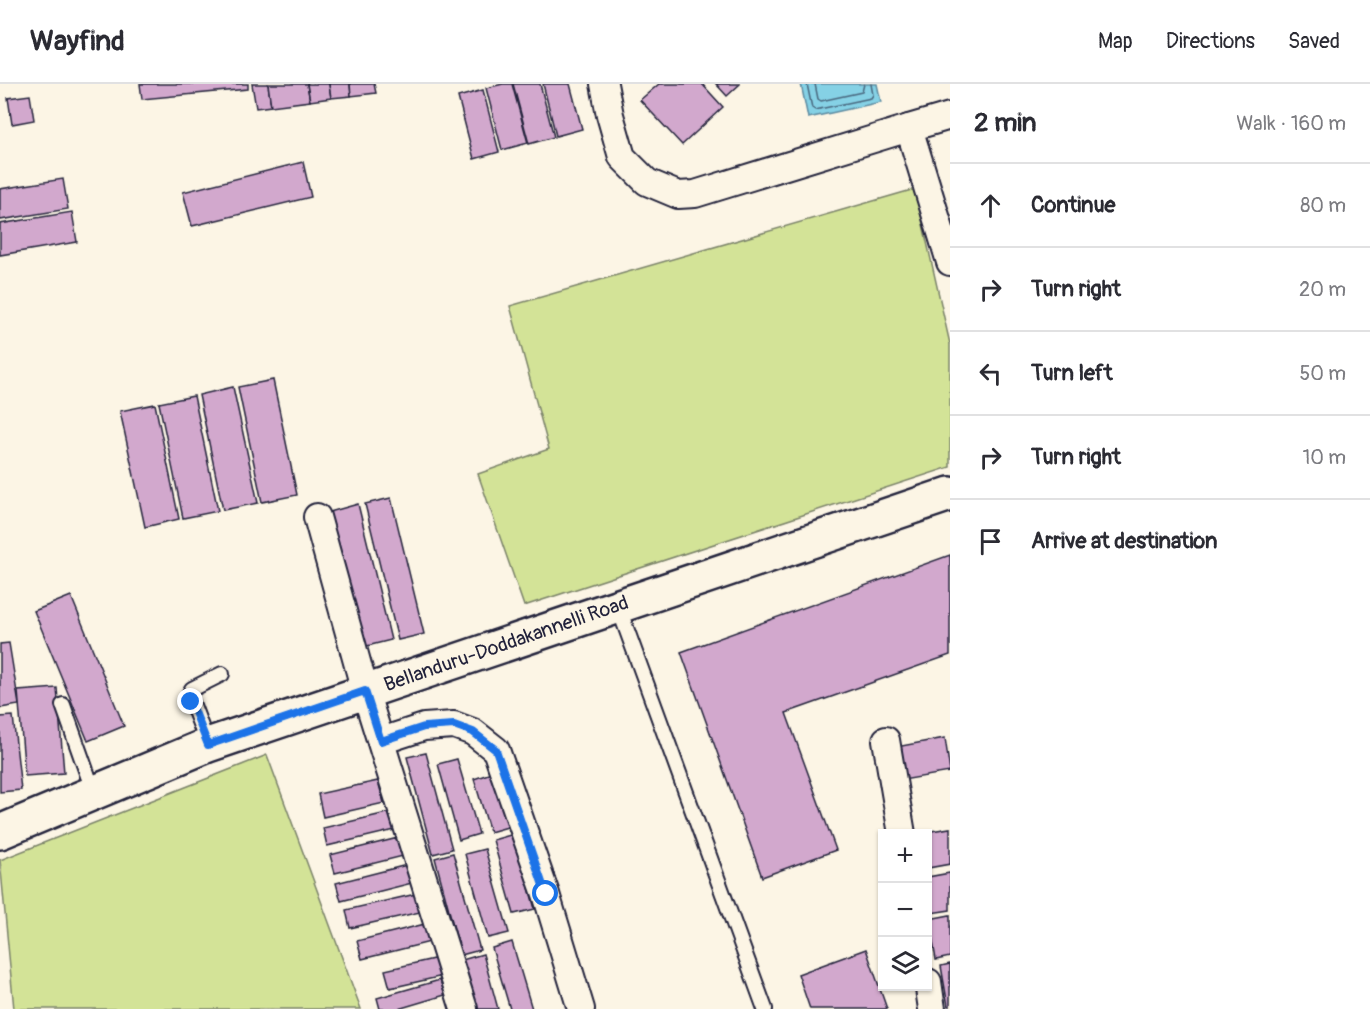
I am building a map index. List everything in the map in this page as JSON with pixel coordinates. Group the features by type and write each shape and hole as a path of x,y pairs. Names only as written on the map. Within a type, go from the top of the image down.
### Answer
{"street":[{"path":"603,84 622,157 647,182 678,195 695,194 950,116"},
{"path":"909,128 950,262"},
{"name":"Bellanduru-Doddakannelli Road","path":"0,832 208,745 950,494"},
{"path":"317,517 365,691 465,1009"},
{"path":"381,741 424,727 454,725 473,732 496,750 546,894 581,1009"},
{"path":"886,740 901,829"},
{"path":"929,991 932,1009"}],"lane":[{"path":"618,606 765,1009"},
{"path":"208,745 189,695 192,689 222,674"},
{"path":"63,705 94,793"}],"green space":[{"path":"915,189 950,344 950,467 524,606 478,474 549,449 510,306"},
{"path":"267,755 361,1009 14,1009 0,860"}],"water":[{"path":"801,84 877,84 881,102 808,118"}],"building":[{"path":"140,84 248,84 248,89 142,99"},
{"path":"252,84 268,84 271,106 256,108"},
{"path":"268,84 307,84 310,101 271,106"},
{"path":"307,84 329,84 331,98 310,101"},
{"path":"329,84 350,84 351,96 331,98"},
{"path":"350,84 374,84 376,93 351,96"},
{"path":"512,84 528,143 502,150 486,88"},
{"path":"513,84 540,84 554,137 529,144"},
{"path":"543,84 570,84 582,129 556,136"},
{"path":"659,84 702,84 723,107 682,145 640,100"},
{"path":"716,84 740,84 727,96"},
{"path":"483,90 499,152 474,159 458,97"},
{"path":"30,95 34,120 12,124 8,98"},
{"path":"303,162 311,197 192,226 183,192"},
{"path":"63,179 68,209 0,220 0,189"},
{"path":"72,212 77,242 0,255 0,224"},
{"path":"273,380 297,495 262,502 238,387"},
{"path":"233,387 258,503 223,510 199,395"},
{"path":"194,396 218,511 183,518 159,403"},
{"path":"155,404 179,519 145,527 120,411"},
{"path":"391,498 424,634 398,640 365,504"},
{"path":"358,504 391,640 359,648 326,513"},
{"path":"950,555 950,655 786,713 836,850 762,877 681,652"},
{"path":"71,596 124,726 88,741 34,611"},
{"path":"9,643 19,705 0,708 0,644"},
{"path":"57,688 64,773 25,776 18,691"},
{"path":"13,716 21,790 0,792 0,717"},
{"path":"945,738 950,772 903,780 896,747"},
{"path":"426,753 452,849 433,854 407,757"},
{"path":"457,759 479,834 459,840 438,764"},
{"path":"494,772 511,826 490,832 474,779"},
{"path":"378,781 384,803 323,817 318,794"},
{"path":"391,812 395,830 327,846 323,828"},
{"path":"950,828 950,864 932,867 932,831"},
{"path":"514,834 535,909 514,914 493,840"},
{"path":"398,838 403,856 335,873 330,855"},
{"path":"485,849 509,933 488,938 465,854"},
{"path":"453,853 480,950 461,955 435,858"},
{"path":"407,865 412,883 341,901 336,883"},
{"path":"950,873 950,910 932,913 932,876"},
{"path":"416,894 420,912 350,928 346,910"},
{"path":"950,915 950,957 936,960 932,918"},
{"path":"425,924 430,942 362,959 357,941"},
{"path":"512,942 532,1009 510,1009 492,948"},
{"path":"866,949 878,983 878,991 881,991 887,1009 810,1009 798,974"},
{"path":"483,954 498,1009 476,1009 462,960"},
{"path":"438,958 443,976 390,988 385,970"},
{"path":"950,964 950,1006 948,1006 941,966"},
{"path":"440,980 445,995 398,1009 380,1009 377,998"}],"route":[{"path":"191,702 208,745 365,691 381,741 424,727 454,725 473,732 496,750 546,894"}]}
